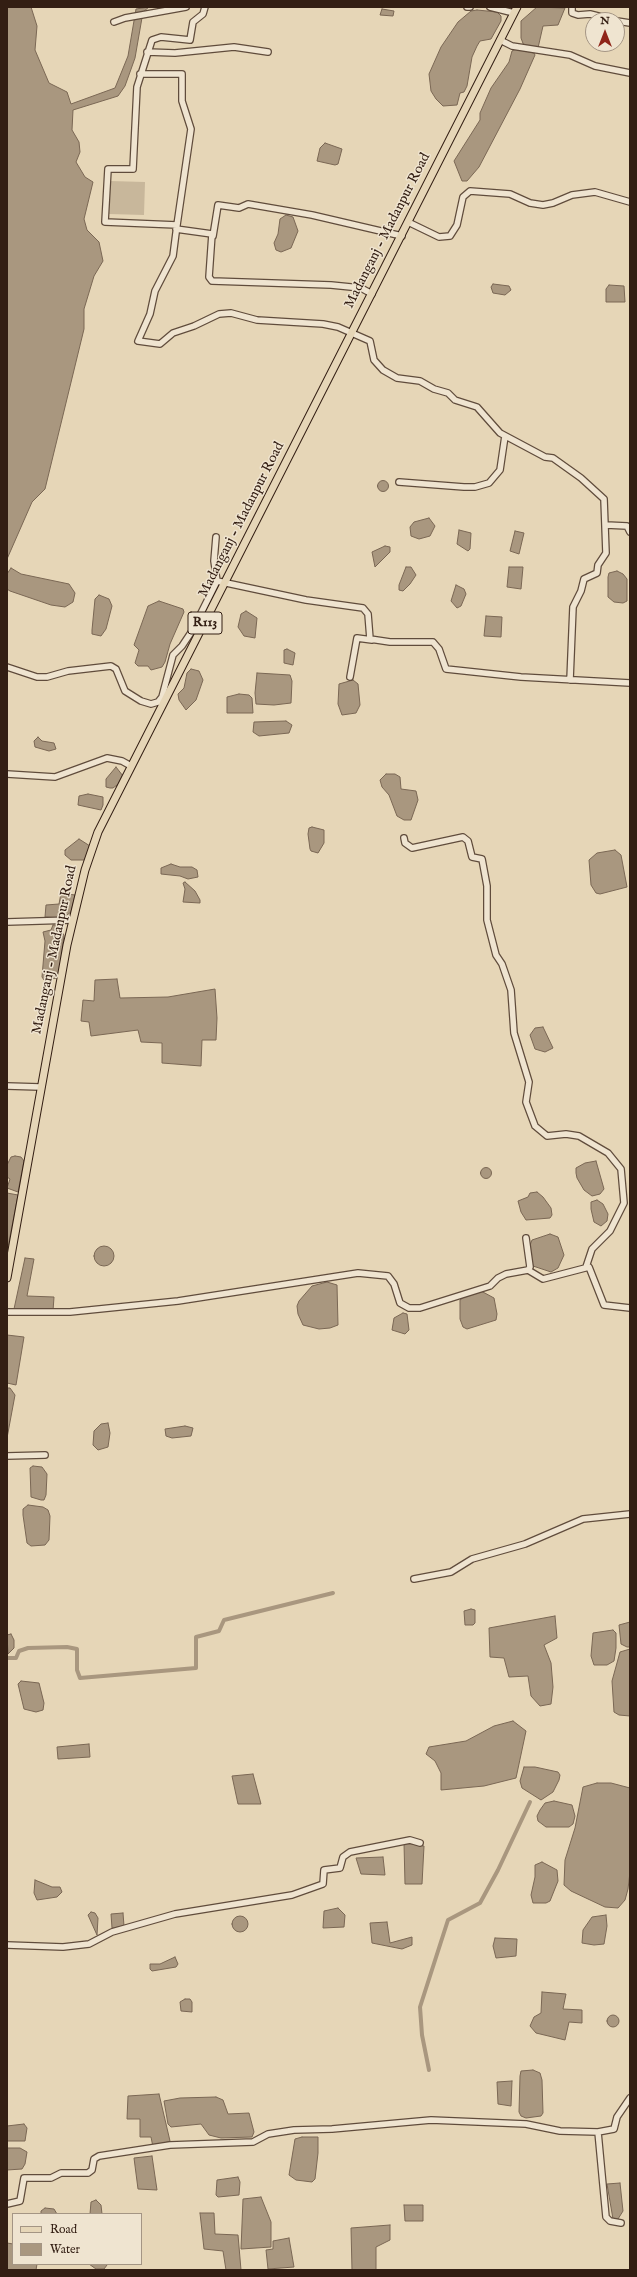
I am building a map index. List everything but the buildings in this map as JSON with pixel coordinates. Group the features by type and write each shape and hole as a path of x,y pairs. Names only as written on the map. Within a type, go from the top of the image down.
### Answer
{"main road":[{"name":"Madanganj - Madanpur Road","path":"7,1278 9,1253 72,920 85,870 98,832 516,10"}],"street":[{"path":"114,22 125,18 149,15 186,7"},
{"path":"205,7 202,14 193,22 190,40 157,37 152,40 137,87 133,169 108,169 105,222 177,227 201,231 212,234 213,236"},
{"path":"490,7 516,10"},
{"path":"572,7 572,13 578,15 585,14"},
{"path":"500,40 512,46 534,50 552,50 570,55 595,66 630,73"},
{"path":"147,52 175,53 234,47 268,52"},
{"path":"140,74 182,74 182,101 192,129 173,256 158,284 150,314 138,341 160,344 173,333 194,326 207,318 219,314 231,313 257,320 323,324 338,327 351,334 370,341 374,360 382,370 397,378 420,381 434,389 448,393 455,400 477,407 505,436 545,457 553,458 596,491 604,499 605,504 606,556 598,565 597,573 584,579 581,591 573,607 570,680"},
{"path":"408,222 439,237 450,236 457,225 463,197 470,191 510,194 530,203 543,205 553,203 578,193 595,192 630,202"},
{"path":"372,294 361,288 331,285 212,281 209,277 218,205 239,208 248,204 312,215 402,236"},
{"path":"399,482 464,487 476,487 489,483 500,470 505,436"},
{"path":"606,525 627,526 630,532"},
{"path":"216,537 214,577 217,581 225,584 306,600 363,608 368,614 369,637 372,640"},
{"path":"7,667 37,677 47,677 68,671 110,666 116,669 125,691 141,701 151,704 158,702 162,697 173,655 182,646 192,631 217,581"},
{"path":"350,677 357,638 390,642 433,642 439,650 446,669 570,680 630,683"},
{"path":"7,774 55,778 107,758 122,761 131,766"},
{"path":"404,838 405,842 412,848 463,838 468,841 472,856 482,859 487,886 487,920 496,955 502,964 511,990 517,1044 529,1082 526,1102 535,1126 547,1136 566,1134 579,1136 608,1153 621,1169 624,1203 610,1231 592,1250 586,1267"},
{"path":"7,922 72,920"},
{"path":"7,1086 40,1087"},
{"path":"526,1238 530,1267 528,1270"},
{"path":"7,1312 70,1312 178,1301 358,1273 388,1276 394,1284 400,1303 413,1309 444,1301 472,1290 490,1286 498,1278 506,1274 528,1270 543,1279 586,1267"},
{"path":"586,1267 590,1269 604,1305 630,1308"},
{"path":"7,1456 45,1455"},
{"path":"414,1579 448,1573 472,1559 525,1544 584,1519 630,1514"},
{"path":"7,1945 63,1947 89,1944 112,1932 175,1914 292,1895 323,1884 324,1870 340,1868 343,1857 350,1852 410,1840 420,1843"},
{"path":"7,2204 20,2201 24,2178 52,2178 61,2173 88,2173 92,2170 94,2159 99,2156 170,2145 253,2142 275,2132 431,2120 526,2124 560,2130 598,2132 614,2129 616,2117 630,2098"},
{"path":"598,2132 606,2217 610,2221 621,2223"}],"shaded area":[{"path":"110,181 145,182 144,215 109,214"}],"water":[{"path":"7,7 31,7 37,26 35,50 49,83 67,92 71,104 115,88 128,56 136,9 149,7 143,12 135,58 125,86 118,96 73,110 72,130 79,142 80,152 76,162 85,177 93,182 84,219 87,230 99,242 103,261 94,276 84,309 84,329 45,489 32,502 7,559"},
{"path":"537,7 565,8 558,25 543,26 538,48 524,46 521,38 521,21"},
{"path":"382,9 394,11 393,16 380,15"},
{"path":"477,10 497,12 501,16 501,21 491,39 480,41 477,46 472,57 467,86 464,92 460,93 457,105 443,106 431,91 429,74 441,47 458,22 471,11"},
{"path":"516,49 534,53 535,55 520,89 479,167 467,181 462,181 454,161 480,120 480,113 491,88 509,62 512,51"},
{"path":"325,143 342,149 338,164 335,165 317,161 320,148"},
{"path":"286,215 293,217 298,231 291,248 281,252 276,250 274,243 278,234 280,219"},
{"path":"493,284 509,286 511,290 505,295 493,293 491,287"},
{"path":"609,285 624,286 625,302 606,302 606,289"},
{"path":"381,481 385,481 387,482 387,490 381,491 378,488 378,484"},
{"path":"429,518 435,526 430,536 419,539 411,536 410,527 414,522"},
{"path":"459,530 471,533 470,549 468,551 457,544"},
{"path":"515,531 524,533 519,554 510,551"},
{"path":"385,546 390,547 390,552 375,567 372,552"},
{"path":"406,567 411,567 416,575 403,591 399,590 399,585"},
{"path":"509,567 523,567 521,589 507,587"},
{"path":"11,568 21,574 69,584 75,593 73,602 65,607 51,605 10,591 7,589 7,574"},
{"path":"617,571 623,574 627,579 627,601 623,603 614,602 608,597 609,573"},
{"path":"456,585 464,589 466,594 461,606 457,608 451,601"},
{"path":"99,595 109,599 112,606 106,629 101,636 92,634 95,599"},
{"path":"159,601 183,609 184,612 170,644 165,662 162,667 151,670 148,666 138,666 135,663 139,650 134,645 148,606"},
{"path":"246,611 257,618 255,638 244,636 238,627 241,614"},
{"path":"486,616 502,617 501,637 484,636"},
{"path":"287,649 295,653 293,665 284,663 284,650"},
{"path":"191,669 199,671 203,680 196,700 186,710 179,700 178,694 184,688 187,673"},
{"path":"257,673 290,675 292,681 291,703 274,705 256,704 255,693"},
{"path":"353,680 358,684 360,705 356,713 342,715 338,704 339,684"},
{"path":"239,694 249,695 252,698 253,713 227,713 227,697"},
{"path":"286,721 292,725 289,733 259,736 253,732 254,722"},
{"path":"38,737 42,741 54,743 56,749 49,751 35,747 34,741"},
{"path":"116,767 123,776 121,782 113,788 106,787 106,779"},
{"path":"386,774 395,774 400,777 401,789 416,791 418,800 411,820 404,820 397,816 389,795 382,787 380,780"},
{"path":"88,794 103,797 103,805 101,810 78,805 79,796"},
{"path":"312,827 324,830 324,843 318,853 311,851 310,849 308,834 309,828"},
{"path":"79,839 90,846 91,849 88,857 85,860 71,860 65,855 65,850"},
{"path":"615,850 621,855 627,887 600,894 596,893 591,885 589,860 597,853"},
{"path":"171,864 180,867 192,867 197,870 198,877 188,879 180,876 161,874 161,868"},
{"path":"185,882 195,891 200,903 183,902 185,889 183,883"},
{"path":"61,893 75,895 71,912 63,918 45,917 46,905 59,904"},
{"path":"53,925 56,925 64,935 59,975 57,978 44,980 42,977 45,941 43,932 51,930"},
{"path":"117,979 120,998 168,997 215,989 217,1018 216,1040 202,1040 201,1066 162,1063 162,1043 141,1042 138,1030 91,1036 89,1022 81,1021 83,1000 94,1001 95,980"},
{"path":"543,1027 553,1048 545,1052 535,1049 530,1035 535,1028"},
{"path":"11,1157 21,1157 24,1161 18,1192 7,1188 10,1179 7,1177 7,1165"},
{"path":"596,1161 604,1189 600,1194 592,1196 584,1190 577,1178 576,1168 585,1163"},
{"path":"486,1167 490,1169 492,1173 490,1177 486,1179 482,1177 480,1173 482,1169"},
{"path":"537,1192 543,1197 551,1208 552,1215 550,1218 526,1220 521,1212 518,1201 528,1197 530,1193"},
{"path":"7,1193 18,1195 8,1247 7,1247"},
{"path":"597,1200 603,1204 608,1214 607,1221 601,1226 594,1222 591,1209 591,1202"},
{"path":"550,1234 558,1237 564,1255 558,1268 551,1272 533,1266 529,1248 532,1240"},
{"path":"104,1246 111,1249 114,1256 111,1263 104,1266 97,1263 94,1256 97,1249"},
{"path":"25,1258 34,1259 27,1296 54,1297 53,1311 14,1309"},
{"path":"327,1282 337,1285 338,1325 330,1328 319,1329 303,1325 298,1314 297,1306 299,1301 312,1286"},
{"path":"481,1291 494,1298 497,1314 496,1320 467,1329 463,1327 460,1319 460,1300"},
{"path":"403,1313 407,1314 409,1330 405,1334 392,1330 394,1318"},
{"path":"7,1335 24,1337 16,1385 7,1383"},
{"path":"7,1388 10,1388 15,1395 7,1438"},
{"path":"108,1423 110,1433 108,1447 98,1450 93,1445 94,1431 101,1424"},
{"path":"185,1426 193,1428 191,1436 172,1438 166,1436 165,1429"},
{"path":"33,1466 42,1467 47,1474 46,1495 44,1500 31,1497 30,1468"},
{"path":"28,1505 43,1507 48,1510 50,1516 49,1540 45,1545 31,1546 27,1543 23,1509"},
{"path":"471,1609 475,1610 475,1623 473,1625 465,1625 464,1611"},
{"path":"555,1616 557,1638 544,1645 551,1663 553,1687 551,1704 540,1706 531,1696 528,1676 509,1677 504,1658 490,1657 489,1628"},
{"path":"630,1622 630,1647 627,1647 621,1644 619,1625"},
{"path":"613,1630 616,1633 614,1661 607,1665 594,1665 591,1656 593,1633"},
{"path":"11,1634 14,1640 14,1648 8,1654 7,1635"},
{"path":"630,1649 630,1716 619,1715 614,1712 612,1681 620,1652"},
{"path":"21,1681 39,1683 44,1703 43,1710 36,1712 24,1709 18,1684"},
{"path":"513,1721 526,1731 516,1778 484,1786 441,1790 441,1773 435,1761 426,1754 429,1747 466,1741 494,1726"},
{"path":"89,1744 90,1757 58,1759 57,1747"},
{"path":"524,1767 535,1767 558,1772 560,1775 559,1780 553,1792 541,1800 522,1788 520,1781"},
{"path":"253,1774 261,1804 238,1804 232,1776"},
{"path":"597,1783 611,1783 630,1788 630,1872 625,1900 618,1908 605,1907 571,1891 564,1885 565,1860 575,1828 583,1787"},
{"path":"554,1801 572,1805 575,1816 573,1824 569,1827 546,1827 538,1821 537,1816 545,1803"},
{"path":"404,1843 424,1846 422,1884 405,1884"},
{"path":"383,1857 385,1875 361,1874 356,1858"},
{"path":"542,1862 557,1870 558,1881 550,1901 546,1903 533,1903 531,1895 535,1877 535,1865"},
{"path":"35,1880 52,1887 60,1887 62,1892 57,1897 37,1900 34,1893"},
{"path":"338,1908 345,1915 344,1927 323,1928 324,1911"},
{"path":"91,1912 95,1913 98,1918 97,1935 88,1915"},
{"path":"123,1913 124,1926 112,1928 111,1914"},
{"path":"606,1915 607,1926 604,1944 594,1945 582,1943 583,1930 592,1917"},
{"path":"240,1916 247,1921 248,1924 243,1931 240,1932 233,1927 232,1924 237,1917"},
{"path":"387,1922 390,1943 412,1937 412,1945 402,1949 372,1943 370,1923"},
{"path":"495,1938 517,1939 516,1956 496,1958 493,1946"},
{"path":"175,1957 178,1964 176,1967 152,1971 150,1969 150,1964 160,1964"},
{"path":"542,1992 566,1994 563,2009 582,2010 582,2023 569,2022 565,2040 536,2033 530,2026 534,2017 541,2013"},
{"path":"185,1999 190,1999 192,2002 192,2012 181,2011 180,2002"},
{"path":"611,2015 615,2015 619,2021 615,2027 611,2027 607,2023 607,2019"},
{"path":"533,2070 540,2073 542,2080 543,2113 541,2116 526,2118 521,2116 519,2112 520,2076 521,2071"},
{"path":"512,2081 511,2106 498,2104 497,2082"},
{"path":"159,2094 170,2141 153,2147 151,2137 140,2137 140,2119 127,2119 128,2096"},
{"path":"216,2097 223,2100 228,2114 249,2113 254,2132 252,2137 221,2138 209,2135 201,2124 171,2127 168,2124 164,2101 180,2098"},
{"path":"24,2124 27,2128 25,2141 7,2141 7,2126"},
{"path":"302,2137 318,2137 315,2179 312,2182 296,2180 289,2175 295,2139"},
{"path":"7,2148 20,2148 27,2152 25,2164 22,2169 7,2170"},
{"path":"152,2156 157,2190 138,2189 134,2158"},
{"path":"238,2177 240,2182 239,2195 218,2197 216,2195 217,2180"},
{"path":"620,2183 623,2211 618,2219 613,2219 607,2184"},
{"path":"261,2197 271,2222 271,2247 241,2249 243,2199"},
{"path":"96,2200 101,2205 102,2213 90,2213 91,2202"},
{"path":"404,2205 423,2205 423,2221 405,2221"},
{"path":"45,2208 54,2209 56,2213 41,2213 41,2211"},
{"path":"200,2213 214,2213 215,2234 238,2235 241,2270 226,2270 223,2251 204,2249"},
{"path":"390,2225 390,2240 376,2247 376,2270 352,2270 351,2228"},
{"path":"289,2238 294,2267 268,2269 266,2250 273,2249 273,2241"},
{"path":"7,2243 12,2244 12,2265 37,2265 36,2270 7,2270"},
{"path":"90,2265 107,2265 104,2269 96,2269"}],"waterway":[{"path":"7,1658 16,1658 19,1651 28,1648 67,1647 77,1649 77,1670 80,1678 196,1668 196,1637 219,1631 224,1620 333,1593"},
{"path":"429,2070 422,2035 420,2007 448,1920 480,1903 498,1870 530,1802"}]}
